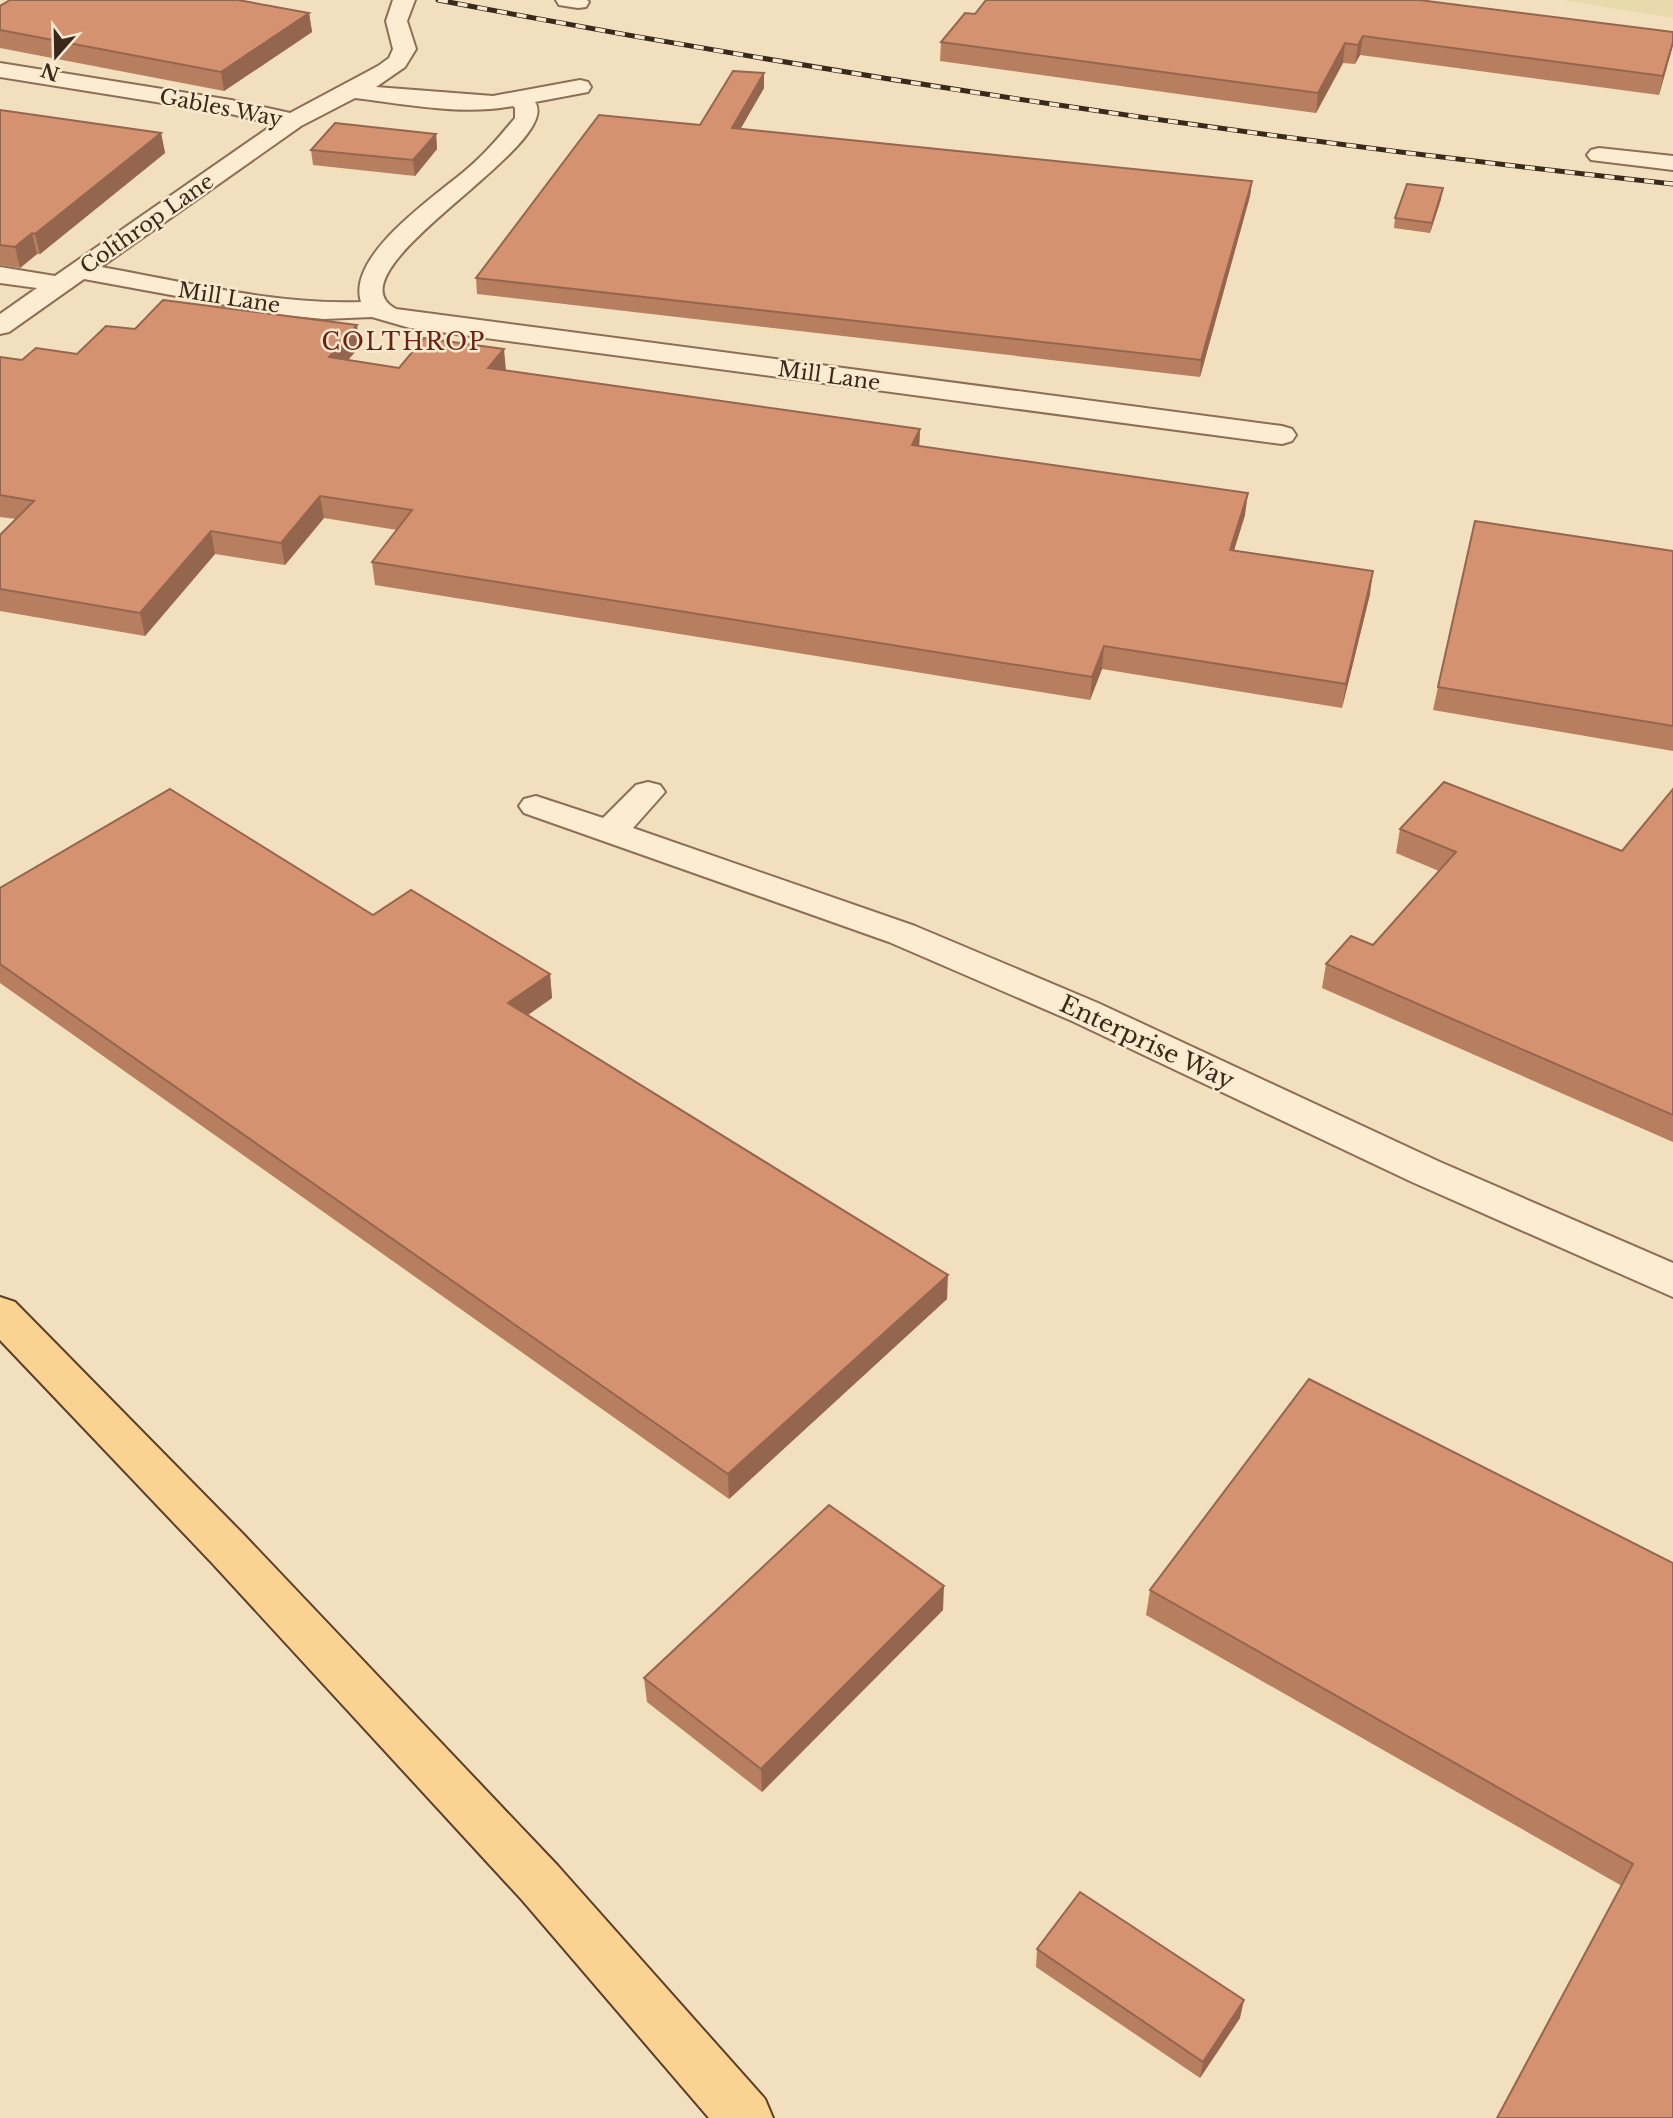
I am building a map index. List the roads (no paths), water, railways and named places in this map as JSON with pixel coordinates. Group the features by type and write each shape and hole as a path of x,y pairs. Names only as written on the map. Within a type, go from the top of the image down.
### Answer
{"main road":[{"path":"0,1313 228,1549 540,1883 745,2118"}],"street":[{"path":"350,91 390,69 403,56 405,45 398,33 395,19 404,0"},
{"name":"Gables Way","path":"0,70 231,107 293,121 350,91"},
{"path":"350,91 468,103 519,99 580,87"},
{"path":"378,309 371,290 380,264 406,232 489,162 527,119 527,107 519,99"},
{"name":"Colthrop Lane","path":"0,326 293,121"},
{"path":"1599,155 1673,163"},
{"name":"Mill Lane","path":"0,275 70,278 324,312 378,309 387,314 432,323 1282,435"},
{"path":"608,834 648,792"},
{"name":"Enterprise Way","path":"536,806 608,834 902,934 1085,1012 1414,1166 1673,1281"}],"railway":[{"path":"438,0 899,81 1208,127 1673,184"}],"district":[{"name":"COLTHROP","path":"404,342"}]}
